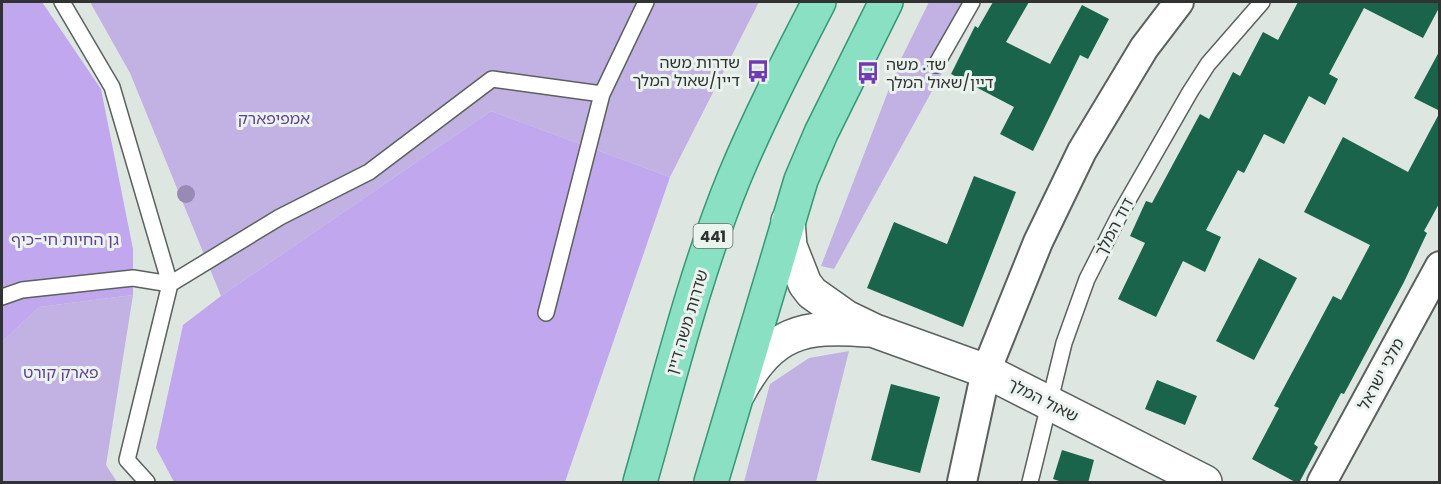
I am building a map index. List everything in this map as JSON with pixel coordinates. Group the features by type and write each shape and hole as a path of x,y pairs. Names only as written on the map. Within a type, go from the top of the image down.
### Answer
{"main road":[{"name":"שדרות משה דיין","path":"640,483 689,306 733,180 754,131 819,2"},
{"path":"711,483 801,180 821,133 886,2"}],"street":[{"path":"962,483 986,371 1038,242 1082,151 1144,48 1179,2"},
{"name":"שאול המלך","path":"788,221 790,246 795,264 812,293 846,317 875,331 986,371 1205,483"},
{"name":"מלכי ישראל","path":"1322,483 1440,266"},
{"name":"שאול המלך","path":"733,404 759,363 773,347 788,336 821,329 875,331"}],"lane":[{"path":"62,2 112,87 170,284 128,459 147,483"},
{"path":"546,313 602,94 646,2"},
{"path":"936,65 972,2"},
{"name":"דוד המלך","path":"1030,483 1064,344 1087,279 1120,214 1208,64 1262,2"},
{"path":"2,297 22,290 133,278 170,284 280,217 369,172 492,79 602,94"}],"green space":[{"name":"גן החיות חי-כיף","path":"2,2 42,2 101,89 133,249 133,295 39,307 2,342"},
{"name":"אמפיפארק","path":"90,2 759,2 670,177 491,111 221,296 130,73"},
{"path":"929,2 981,2 834,269 821,266 899,63"},
{"path":"491,111 670,177 565,482 174,482 156,448 183,325 221,296"},
{"name":"פארק קורט","path":"133,295 106,465 117,482 2,482 2,342 39,307"},
{"path":"849,351 816,482 744,482 770,384 809,358"}],"building":[{"path":"993,2 1029,2 1006,42 1050,64 1082,5 1109,19 1088,59 1080,55 1033,151 1000,134 1014,107 951,74 975,26 978,28"},
{"path":"1298,2 1440,2 1440,6 1423,38 1364,8 1329,74 1338,79 1325,105 1309,96 1284,144 1264,134 1244,173 1238,170 1206,230 1221,237 1205,272 1183,261 1156,317 1118,299 1145,243 1130,236 1146,201 1152,203 1200,114 1209,119 1233,72 1240,76 1263,32 1278,40"},
{"path":"1440,50 1440,111 1414,98"},
{"path":"1440,112 1440,202 1424,231 1427,233 1404,282 1344,394 1341,393 1314,444 1318,447 1297,483 1252,459 1279,408 1274,406 1333,296 1341,300 1370,245 1304,212 1343,137 1408,172"},
{"path":"974,176 1016,192 963,327 867,288 894,222 947,244"},
{"path":"1259,258 1297,278 1254,360 1216,341"},
{"path":"1157,380 1197,396 1185,425 1145,409"},
{"path":"891,384 940,397 920,473 871,460"},
{"path":"1062,450 1094,460 1088,483 1065,483 1053,479"}],"place":[{"name":"שדרות משה דיין/שאול המלך","path":"758,71"},
{"name":"שד. משה דיין/שאול המלך","path":"868,73"}]}
